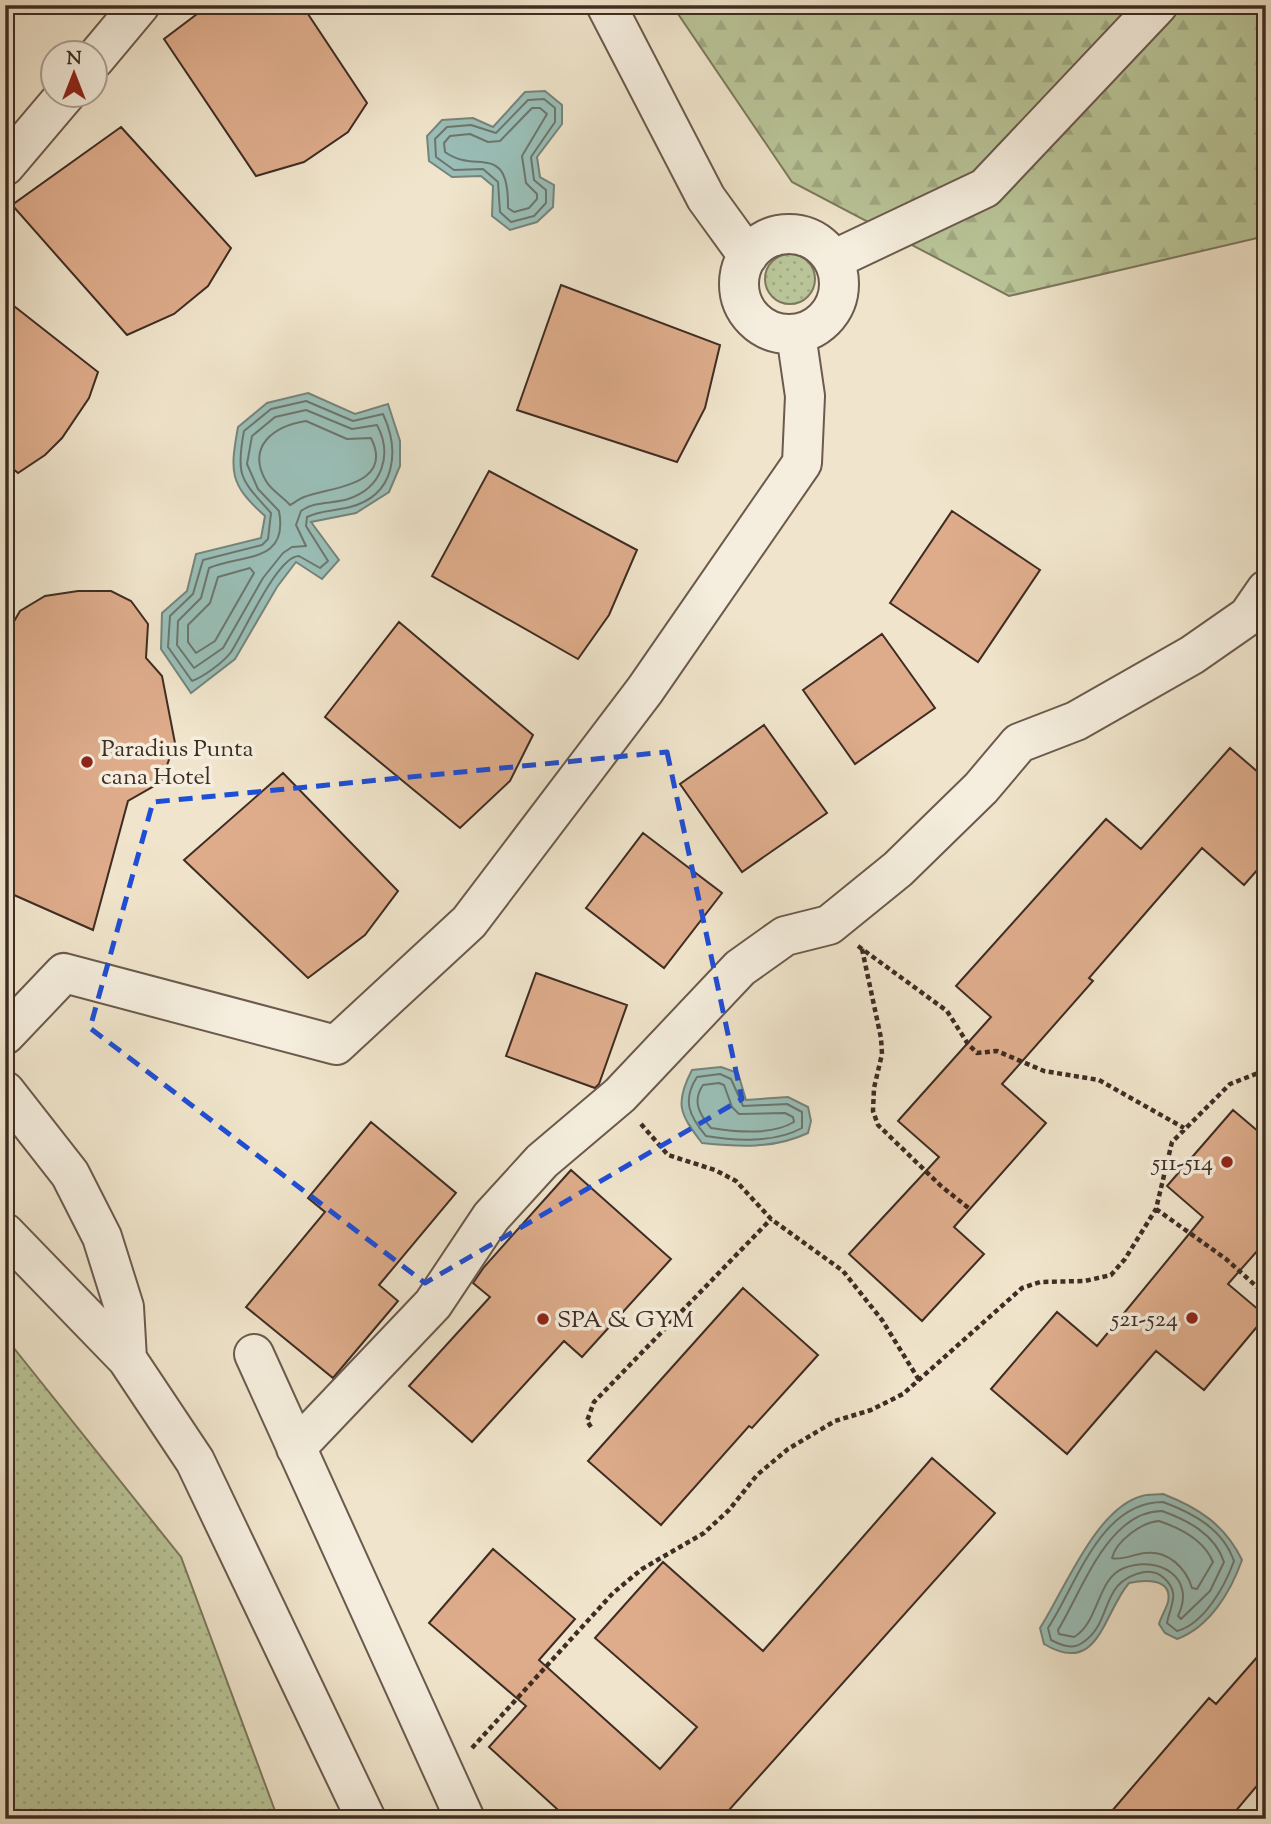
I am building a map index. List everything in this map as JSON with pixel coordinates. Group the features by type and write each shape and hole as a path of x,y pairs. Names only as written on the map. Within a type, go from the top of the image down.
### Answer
{"street":[{"path":"108,43 140,5"},
{"path":"606,5 706,198 748,256"},
{"path":"833,260 985,188 1158,5"},
{"path":"5,166 54,108"},
{"path":"792,234 808,238 822,247 833,260 839,275 834,306 812,329 796,334 765,328 752,318 743,304 739,288 740,271 748,256 760,244 775,236 792,234"},
{"path":"5,1035 64,973 335,1045 469,922 645,690 802,463 805,396 796,334"},
{"path":"296,1448 433,1304 491,1217 542,1161 620,1095 740,968 785,936 829,925 898,869 981,788 1019,743 1076,721 1260,617"},
{"path":"5,1091 70,1174 102,1237 124,1307 127,1359"},
{"path":"5,1233 127,1359 195,1461 366,1819"},
{"path":"254,1354 464,1819"}],"path":[{"path":"829,925 947,1011 968,1044 978,1053 997,1051 1044,1071 1099,1080 1184,1128"},
{"path":"862,948 881,1038 882,1054 873,1111 878,1125 941,1186 971,1210"},
{"path":"472,1749 613,1593 642,1569 704,1533 729,1510 757,1475 788,1448 835,1421 871,1410 903,1394 1022,1289 1040,1282 1085,1281 1111,1275 1125,1259 1156,1209 1172,1142 1230,1084 1266,1070"},
{"path":"620,1095 668,1155 715,1170 736,1181 771,1219 842,1271 882,1320 919,1380"},
{"path":"1156,1209 1226,1259 1266,1296"},
{"path":"591,1427 587,1421 594,1402 771,1219"}],"highlighted area":[{"path":"667,752 742,1099 425,1283 90,1028 153,802"}],"green space":[{"path":"672,5 1266,5 1266,236 1009,296 792,182"},
{"path":"790,254 808,261 815,279 808,297 790,304 772,297 765,279 772,261"},
{"path":"5,1337 181,1557 278,1819 5,1819"}],"water":[{"path":"545,91 562,105 562,124 537,157 540,177 554,185 553,207 537,222 510,230 492,216 493,186 481,176 452,177 429,161 427,136 442,120 473,118 493,127 525,92"},
{"path":"308,393 355,414 388,404 400,441 400,466 389,492 356,513 311,522 339,560 322,579 296,562 277,587 235,659 191,693 161,649 162,613 187,591 196,554 261,538 265,516 244,495 235,476 234,455 238,427 267,403"},
{"path":"721,1067 738,1073 746,1100 788,1097 808,1107 811,1121 808,1133 782,1142 756,1146 702,1143 684,1116 681,1100 683,1092 692,1070"},
{"path":"1163,1494 1210,1519 1228,1537 1242,1560 1218,1607 1200,1626 1177,1639 1165,1633 1159,1624 1168,1602 1166,1588 1156,1582 1129,1583 1097,1637 1088,1647 1077,1653 1062,1652 1044,1644 1040,1628 1096,1533 1110,1516 1125,1504 1144,1495"}],"building":[{"path":"209,5 302,5 367,103 348,132 304,162 256,176 164,39"},
{"path":"121,127 231,248 208,286 174,314 127,335 12,205"},
{"path":"561,285 720,345 705,408 677,462 517,410"},
{"path":"5,299 98,372 89,398 62,438 45,455 18,473 5,462"},
{"path":"489,471 637,550 609,615 578,659 432,576"},
{"path":"952,511 1040,570 978,662 890,603"},
{"name":"Paradius Punta cana Hotel","path":"78,591 111,591 131,601 148,624 146,658 162,676 175,743 161,782 128,801 93,930 5,891 5,637 20,611 45,596"},
{"path":"399,622 533,735 510,781 460,828 325,717"},
{"path":"882,634 935,708 855,764 803,690"},
{"path":"764,725 827,813 742,872 680,784"},
{"path":"1230,748 1266,779 1266,860 1244,885 1202,848 1089,978 1093,981 1002,1084 1046,1123 954,1227 984,1254 922,1321 849,1254 939,1157 898,1121 991,1017 956,986 1106,819 1141,849"},
{"path":"283,773 398,891 365,935 308,978 184,860"},
{"path":"643,833 722,893 664,968 586,908"},
{"path":"536,973 627,1005 599,1084 595,1088 506,1056"},
{"path":"1233,1110 1266,1138 1266,1241 1228,1284 1266,1316 1204,1390 1156,1351 1067,1454 991,1389 1057,1312 1097,1346 1203,1217 1167,1186"},
{"path":"371,1122 456,1193 379,1285 398,1301 333,1378 246,1307 325,1212 308,1198"},
{"name":"SPA & GYM","path":"571,1170 671,1259 582,1357 564,1341 472,1442 409,1386 490,1297 473,1283 484,1267"},
{"path":"743,1288 818,1355 752,1428 749,1426 661,1525 588,1461"},
{"path":"932,1458 995,1513 721,1819 568,1819 489,1747 526,1706 429,1623 493,1549 575,1619 539,1660 660,1769 697,1727 595,1638 663,1562 763,1651"},
{"path":"1266,1647 1266,1775 1229,1819 1105,1819 1209,1698 1216,1704"}],"place":[{"name":"Paradius Punta cana Hotel","path":"87,762"},
{"name":"511-514","path":"1227,1162"},
{"name":"521-524","path":"1192,1318"},
{"name":"SPA & GYM","path":"543,1319"}]}
